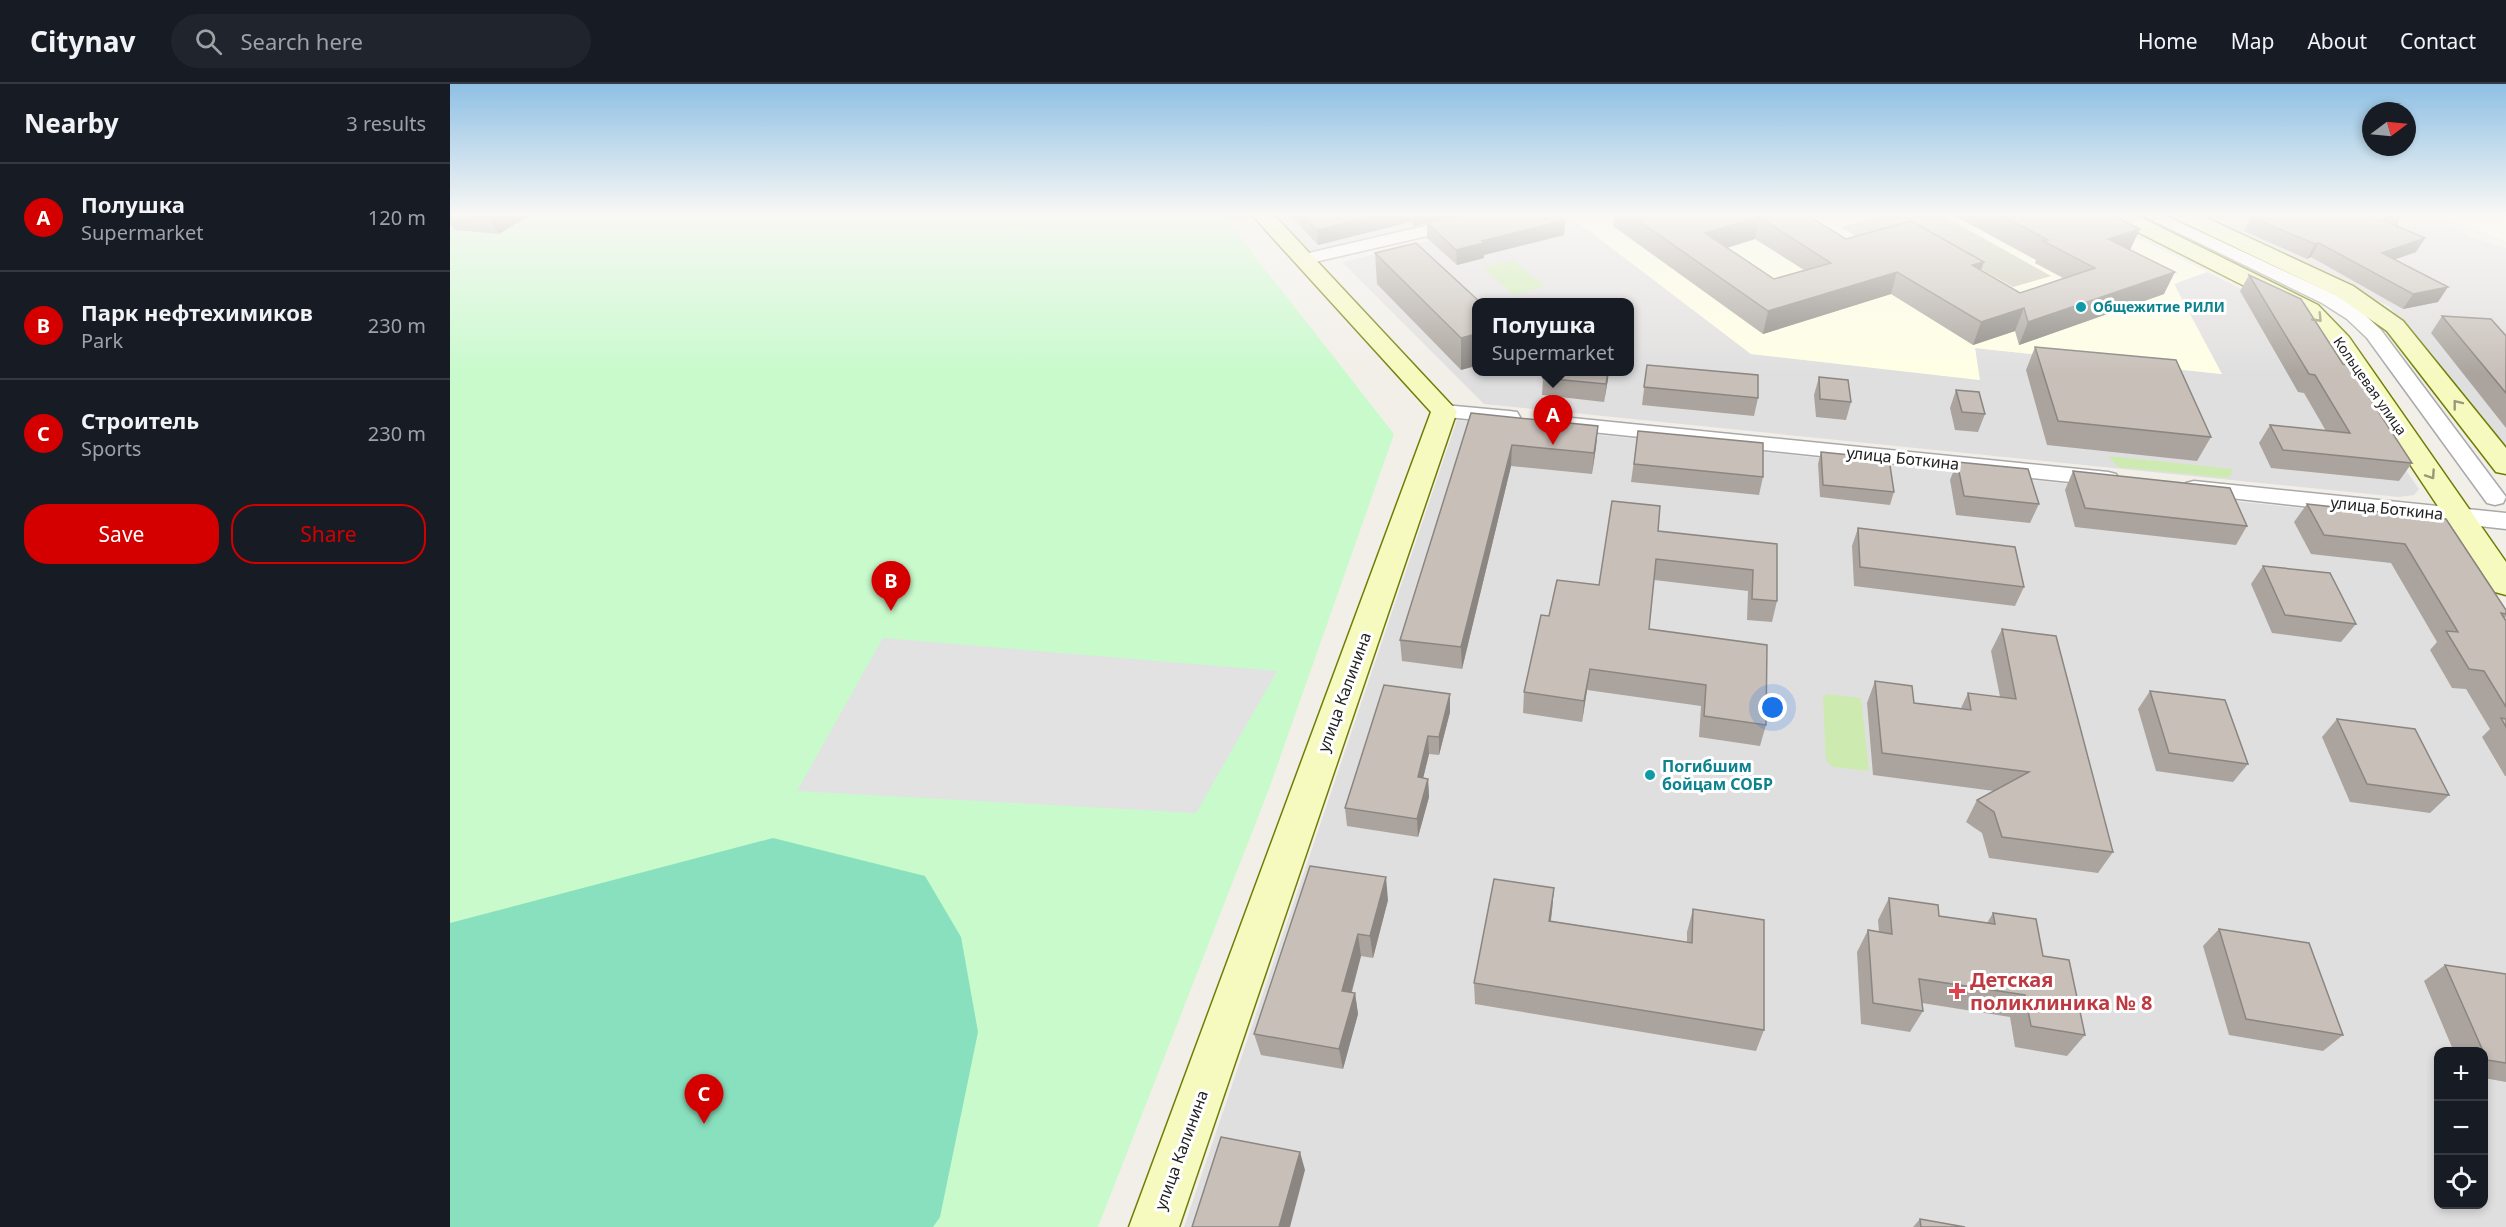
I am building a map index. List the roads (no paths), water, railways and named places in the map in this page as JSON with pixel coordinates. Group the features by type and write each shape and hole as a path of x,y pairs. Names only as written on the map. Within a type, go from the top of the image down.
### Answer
{"main road":[{"path":"1309,267 1444,411"},
{"name":"Кольцевая улица","path":"2224,267 2310,310 2341,342 2506,585"},
{"path":"2295,267 2345,291 2395,326 2506,466"},
{"name":"улица Калинина","path":"1154,1227 1444,411"}],"street":[{"path":"2260,267 2329,300 2354,315 2374,334 2495,498"},
{"name":"улица Боткина","path":"1444,411 2127,481"},
{"name":"улица Боткина","path":"2174,486 2506,521"}],"place":[{"name":"Общежитие РИЛИ","path":"2081,307"},
{"name":"Полушка","path":"1553,445"},
{"name":"Парк нефтехимиков","path":"891,611"},
{"name":"Погибшим бойцам СОБР","path":"1650,775"},
{"name":"Детская поликлиника № 8","path":"1957,991"},
{"name":"Строитель","path":"704,1124"}]}
